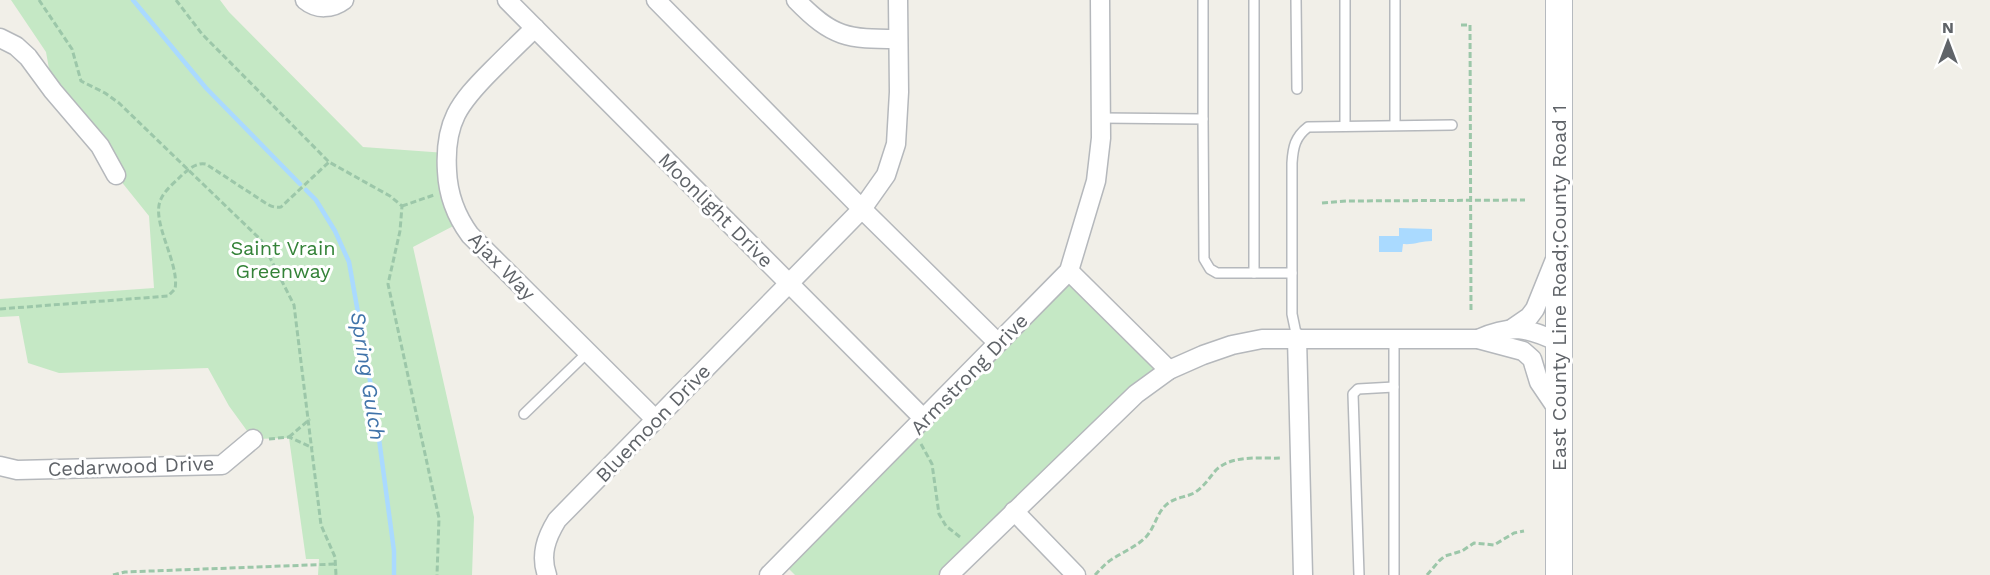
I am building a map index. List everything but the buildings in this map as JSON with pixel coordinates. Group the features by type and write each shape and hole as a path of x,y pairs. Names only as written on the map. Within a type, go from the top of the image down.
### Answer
{"main road":[{"name":"East County Line Road;County Road 1","path":"1559,0 1559,575"}],"street":[{"path":"305,0 321,8 336,5 344,0"},
{"name":"Moonlight Drive","path":"507,0 924,419"},
{"path":"656,0 999,344"},
{"path":"796,0 815,20 841,34 858,38 898,39"},
{"name":"Bluemoon Drive","path":"547,575 544,549 548,535 557,520 862,209 886,175 896,144 899,112 898,0"},
{"path":"1100,0 1101,138 1096,181 1069,272 1169,370"},
{"name":"Ajax Way","path":"535,28 467,95 450,126 447,169 457,214 470,235 656,420"},
{"path":"0,38 16,46 28,57 53,91 100,146 116,176"},
{"path":"1478,339 1513,327 1529,318 1535,309 1559,250"},
{"name":"Armstrong Drive","path":"782,570 924,419 1069,272"},
{"path":"1513,327 1531,330 1560,343"},
{"path":"1297,338 1303,575"},
{"path":"949,575 1136,394 1169,370 1232,345 1262,339 1297,338 1478,339 1523,351 1532,359 1539,382 1560,413"},
{"name":"Cedarwood Drive","path":"0,466 16,470 222,465 253,440"},
{"path":"1014,511 1076,575"}],"lane":[{"path":"1203,0 1204,259 1210,269 1217,273 1292,273"},
{"path":"1254,0 1254,273"},
{"path":"1296,0 1297,89"},
{"path":"1345,0 1345,126"},
{"path":"1395,0 1395,125"},
{"path":"1101,118 1203,119"},
{"path":"1297,338 1292,314 1292,163 1294,144 1299,134 1308,127 1452,125"},
{"path":"1394,338 1394,575"},
{"path":"524,414 588,352"},
{"path":"1359,575 1353,394 1358,388 1394,387"}],"path":[{"path":"39,0 72,49 80,77 85,83 119,103 261,240 294,305 310,419 321,525 333,552 336,575"},
{"path":"176,0 202,34 330,162 390,195 402,206"},
{"path":"1461,25 1470,25 1471,313"},
{"path":"0,309 156,298 171,294 175,289 176,275 161,227 159,205 164,194 189,170 201,163 206,164 273,207 281,207 330,162"},
{"path":"402,206 450,189"},
{"path":"1322,203 1525,200"},
{"path":"402,206 400,231 388,284 439,518 437,575"},
{"path":"289,437 310,419"},
{"path":"253,440 289,437 313,448"},
{"path":"918,441 932,464 940,516 946,526 960,537"},
{"path":"1095,575 1109,562 1132,549 1147,536 1167,504 1176,498 1193,493 1204,485 1218,468 1236,459 1282,458"},
{"path":"1427,575 1445,556 1462,551 1474,543 1494,545 1514,533 1524,531"},
{"path":"113,575 125,572 336,564"}],"green space":[{"name":"Saint Vrain Greenway","path":"11,0 220,0 229,12 363,147 446,153 461,222 413,247 474,517 472,575 318,575 319,559 306,559 289,438 253,439 229,406 208,368 59,373 28,363 19,316 0,317 0,299 154,288 149,216 53,91 46,52"},
{"path":"1069,271 1169,370 949,575 795,575 782,562"}],"water":[{"path":"1399,228 1432,229 1432,241 1403,244 1402,252 1379,252 1379,236 1399,236"}],"waterway":[{"name":"Spring Gulch","path":"133,0 206,88 300,184"},
{"name":"Spring Gulch","path":"306,190 316,200 335,231 349,262 375,409 394,551 394,575"}]}
